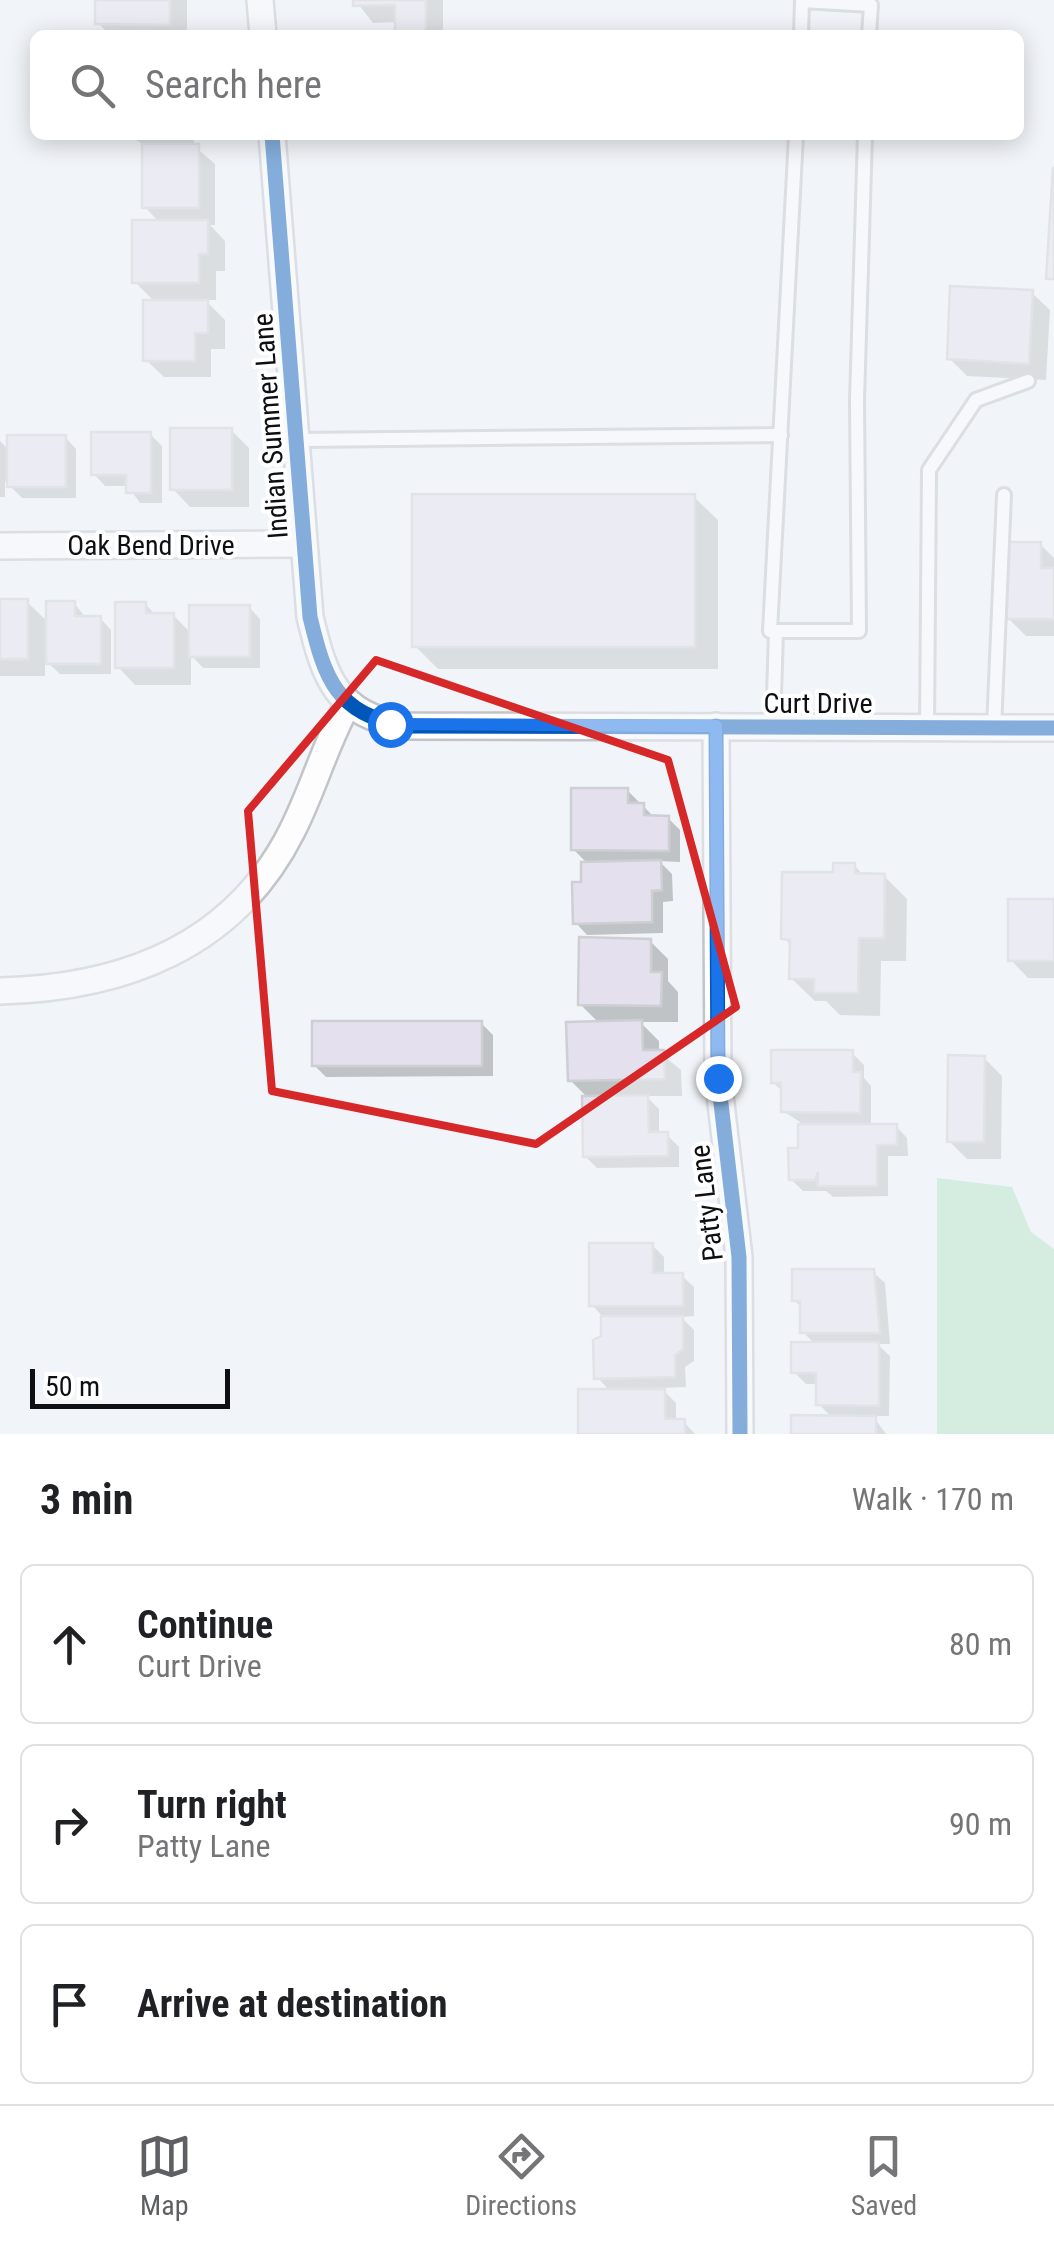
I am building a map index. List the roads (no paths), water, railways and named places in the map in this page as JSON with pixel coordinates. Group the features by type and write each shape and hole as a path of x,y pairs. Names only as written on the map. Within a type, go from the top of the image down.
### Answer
{"street":[{"path":"260,0 263,30"},
{"name":"Indian Summer Lane","path":"272,140 298,440 302,544 320,654 347,704"},
{"name":"Oak Bend Drive","path":"0,546 302,544"},
{"path":"0,991 80,984 149,963 195,942 240,908 292,830 347,704"},
{"name":"Curt Drive","path":"347,704 373,719 405,726 1054,728"},
{"name":"Patty Lane","path":"716,726 718,1078 739,1257 740,1434"}],"lane":[{"path":"801,30 802,2 870,4 869,30"},
{"path":"796,140 770,632 858,632 858,381 865,140"},
{"path":"927,728 929,470 976,400 1028,380"},
{"path":"298,440 781,435"},
{"path":"994,728 1004,495"},
{"path":"773,728 776,632"}]}
